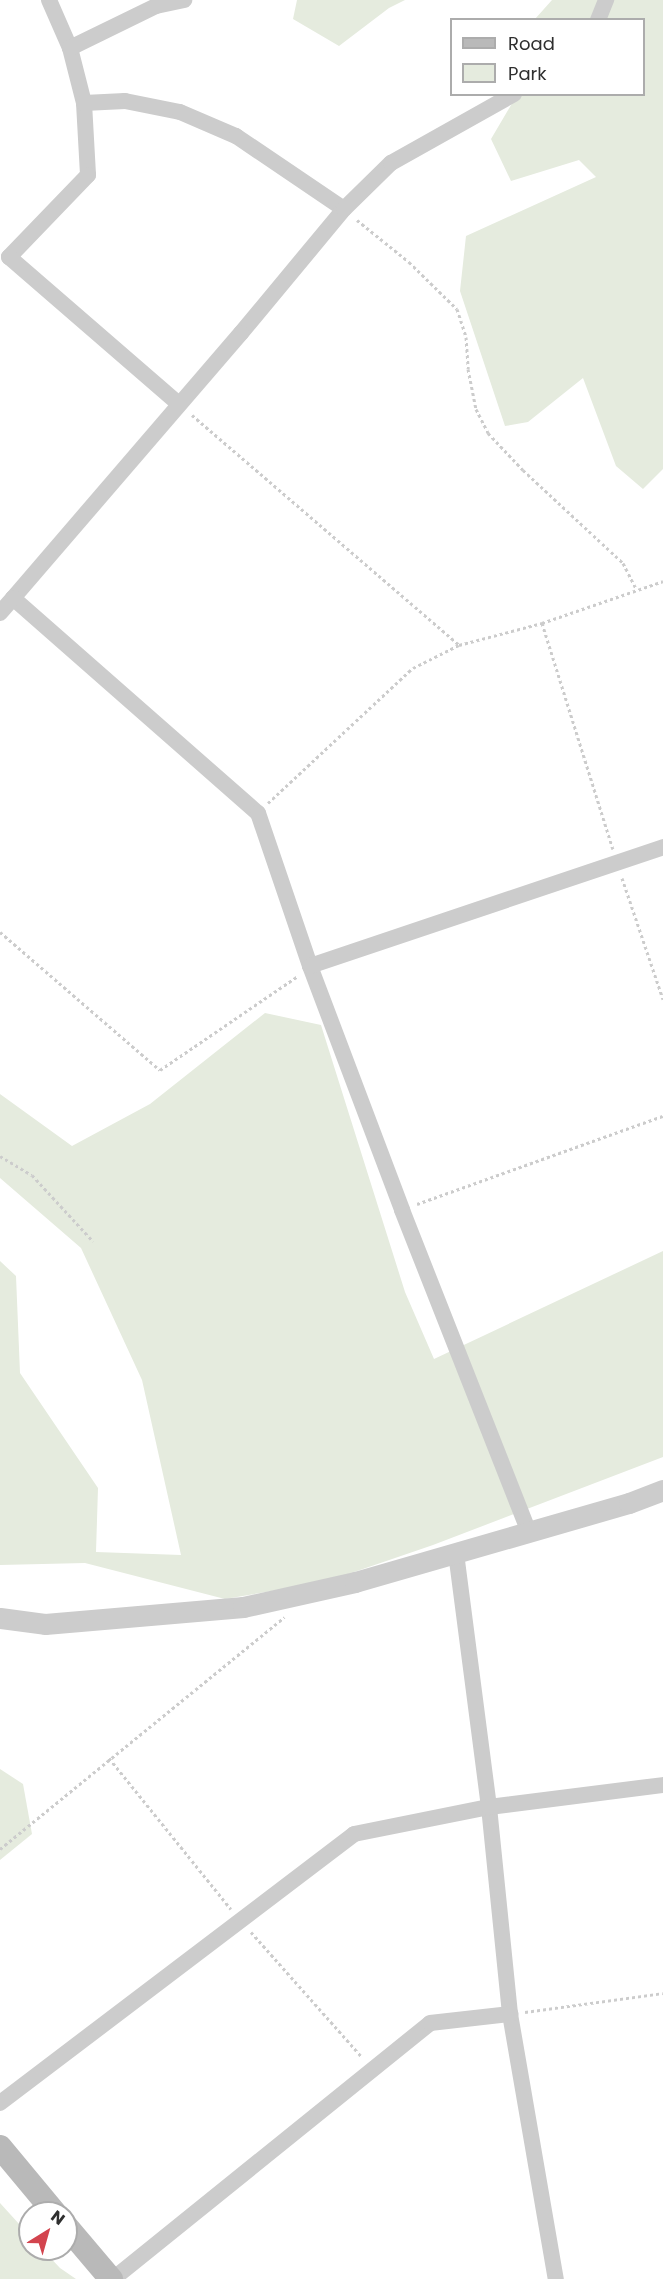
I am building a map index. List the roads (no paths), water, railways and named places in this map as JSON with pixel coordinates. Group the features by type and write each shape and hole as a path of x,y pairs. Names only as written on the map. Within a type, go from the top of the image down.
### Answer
{"main road":[{"path":"0,2147 45,2201"},
{"path":"78,2240 112,2279"}],"street":[{"path":"49,0 70,48 84,103 88,175 9,257 179,404"},
{"path":"70,48 156,6 184,0"},
{"path":"599,18 606,0"},
{"path":"0,613 344,209 391,163 510,96"},
{"path":"84,103 125,101 180,112 236,136 344,209"},
{"path":"13,598 258,813 310,966 402,1210 529,1532"},
{"path":"310,966 663,847"},
{"path":"0,1618 45,1624 243,1607 298,1596 456,1553 629,1503 663,1490"},
{"path":"456,1553 489,1807 510,2014 556,2279"},
{"path":"0,2103 354,1834 489,1807 663,1785"},
{"path":"112,2279 430,2023 510,2014"}]}
